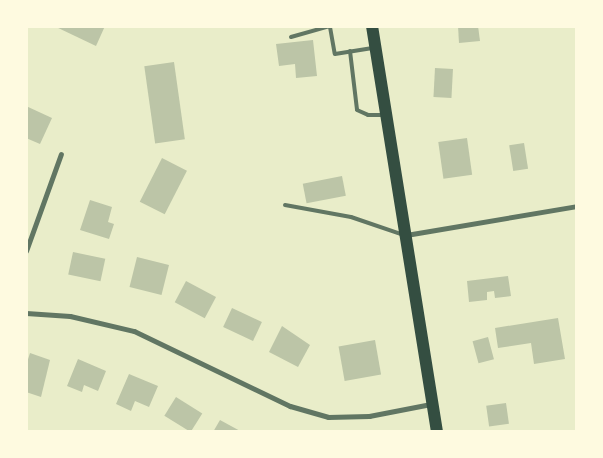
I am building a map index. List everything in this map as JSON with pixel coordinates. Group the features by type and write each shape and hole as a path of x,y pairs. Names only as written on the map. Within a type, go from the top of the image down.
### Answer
{"main road":[{"path":"372,26 437,432"}],"street":[{"path":"26,251 61,154"},
{"path":"406,235 577,206"},
{"path":"26,312 70,316 134,332 290,406 328,417 370,416 432,404"}],"lane":[{"path":"290,37 330,26 335,54 376,48"},
{"path":"350,51 357,110 368,115 387,115"},
{"path":"284,205 351,217 406,235"}],"building":[{"path":"54,26 105,26 96,46"},
{"path":"458,26 478,26 480,41 459,43"},
{"path":"313,40 317,76 296,78 295,64 279,66 276,44"},
{"path":"174,62 185,139 155,143 144,66"},
{"path":"435,68 453,69 451,98 433,97"},
{"path":"26,106 52,118 40,144 26,138"},
{"path":"467,138 472,175 443,179 438,142"},
{"path":"524,143 528,169 513,171 509,145"},
{"path":"162,158 187,171 165,214 140,202"},
{"path":"342,176 346,196 307,203 303,184"},
{"path":"90,200 112,207 108,222 114,224 109,239 80,230"},
{"path":"73,252 105,259 100,281 68,274"},
{"path":"137,257 169,265 162,295 130,287"},
{"path":"508,276 511,296 495,298 494,291 487,292 487,300 469,302 467,281"},
{"path":"186,281 216,297 205,318 175,302"},
{"path":"232,308 262,322 253,341 223,327"},
{"path":"558,318 565,359 534,364 531,343 498,348 495,328"},
{"path":"282,326 310,345 298,367 269,352"},
{"path":"488,337 494,359 478,363 473,341"},
{"path":"375,340 381,374 345,381 339,346"},
{"path":"30,353 50,360 41,397 26,392 26,366"},
{"path":"78,359 106,371 98,391 84,385 82,392 67,386"},
{"path":"129,374 158,386 149,407 135,401 131,411 116,404"},
{"path":"176,397 202,413 191,432 164,416"},
{"path":"506,403 509,424 489,427 486,406"},
{"path":"220,420 242,432 213,432"}]}
